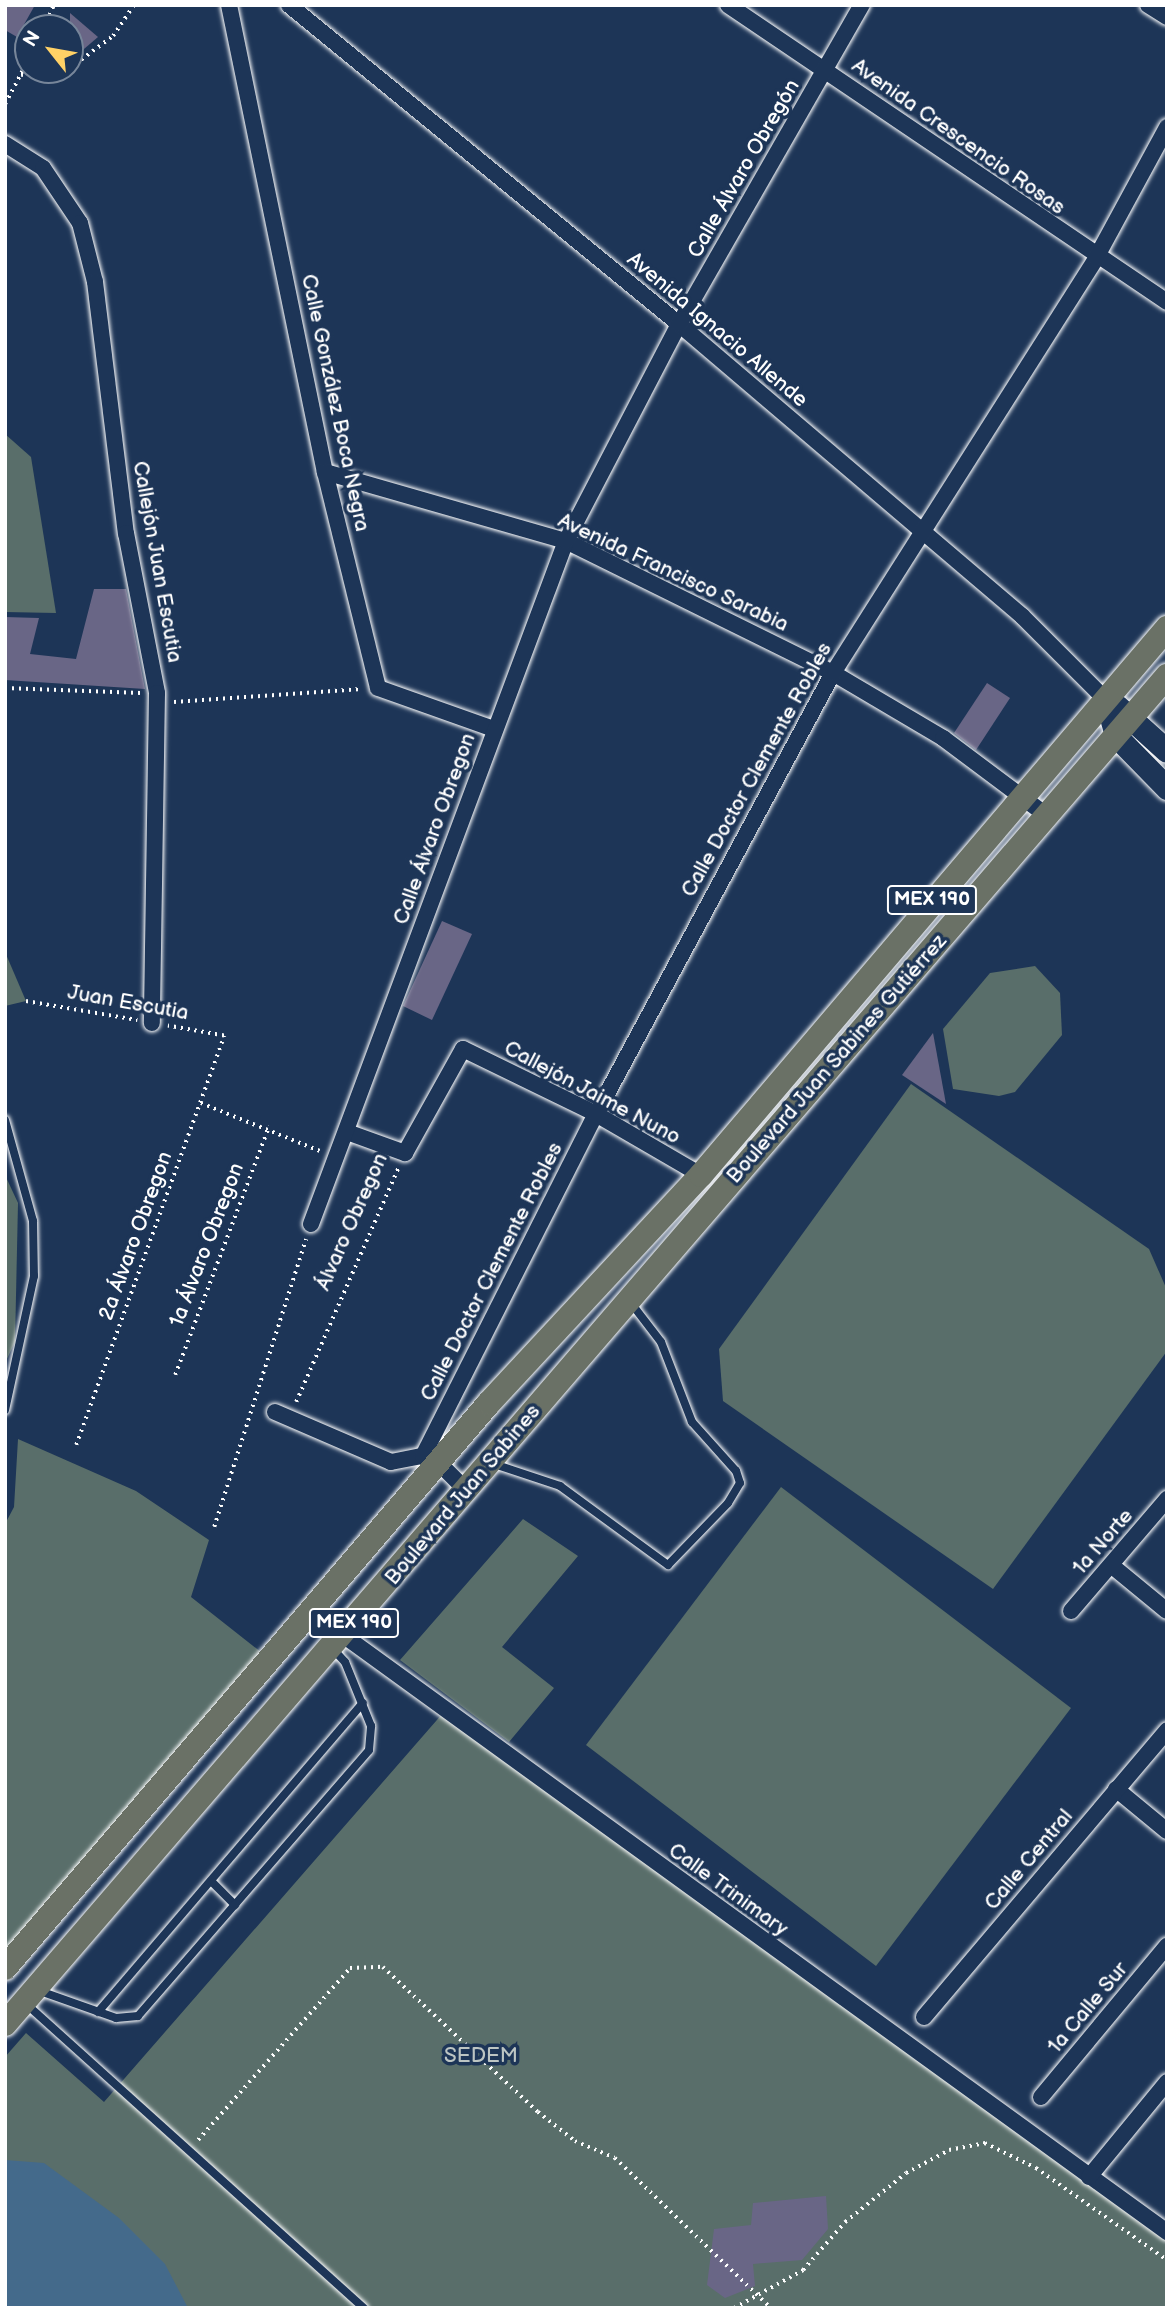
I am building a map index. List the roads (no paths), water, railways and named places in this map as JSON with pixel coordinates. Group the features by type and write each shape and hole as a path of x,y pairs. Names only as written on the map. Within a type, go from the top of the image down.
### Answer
{"main road":[{"name":"Boulevard Juan Sabines Gutiérrez","path":"701,1175 1023,792 1167,628"},
{"name":"Boulevard Juan Sabines Gutiérrez","path":"698,1219 1167,676"},
{"path":"1106,700 1133,716 1167,751"},
{"path":"1106,700 1116,736 1167,788"},
{"name":"Boulevard Juan Sabines","path":"5,1968 431,1459 701,1175"},
{"name":"Boulevard Juan Sabines","path":"5,2024 467,1491 627,1298 698,1219"}],"street":[{"name":"Calle González Boca Negra","path":"229,5 325,472 378,688 494,729"},
{"name":"Avenida Ignacio Allende","path":"289,5 679,324 1022,617 1106,700"},
{"name":"Avenida Crescencio Rosas","path":"728,5 1096,258 1167,302"},
{"name":"Calle Álvaro Obregón","path":"566,541 679,324 862,5"},
{"path":"1148,5 1167,17"},
{"name":"Calle Doctor Clemente Robles","path":"431,1459 596,1114 833,673 919,530 1096,258 1167,127"},
{"name":"Callejón Juan Escutia","path":"5,144 43,169 79,223 94,282 126,533 157,698 152,1023"},
{"name":"Avenida Francisco Sarabia","path":"325,472 566,541 833,673 1023,792 1046,815"},
{"name":"Calle Álvaro Obregon","path":"311,1224 338,1160 494,729 566,541"},
{"name":"Callejón Jaime Nuno","path":"463,1049 596,1114 701,1175"},
{"name":"Álvaro Obregon","path":"347,1132 405,1153 463,1049"},
{"path":"282,1414 391,1462 431,1459 467,1491"},
{"name":"1a Norte","path":"1071,1611 1167,1499"},
{"path":"1111,1565 1167,1611"},
{"name":"Calle Trinimary","path":"337,1641 1167,2232"},
{"name":"Calle Central","path":"924,2017 1167,1730"},
{"path":"1116,1789 1167,1831"},
{"name":"1a Calle Sur","path":"1041,2097 1167,1946"},
{"path":"1089,2177 1167,2082"}],"lane":[{"path":"5,1120 33,1221 34,1276 5,1410"},
{"path":"490,1463 559,1486 668,1565 728,1503 740,1483 736,1471 692,1422 661,1342 627,1298"},
{"path":"30,1996 98,2012 138,2016 235,1905 369,1750 372,1726 337,1641"},
{"path":"98,2012 363,1703"},
{"path":"211,1881 235,1905"},
{"path":"30,1996 189,2150 364,2308"}],"water":[{"path":"5,2160 44,2163 119,2218 165,2264 188,2308 5,2308"}],"park label":[{"name":"SEDEM","path":"481,2056"}]}
